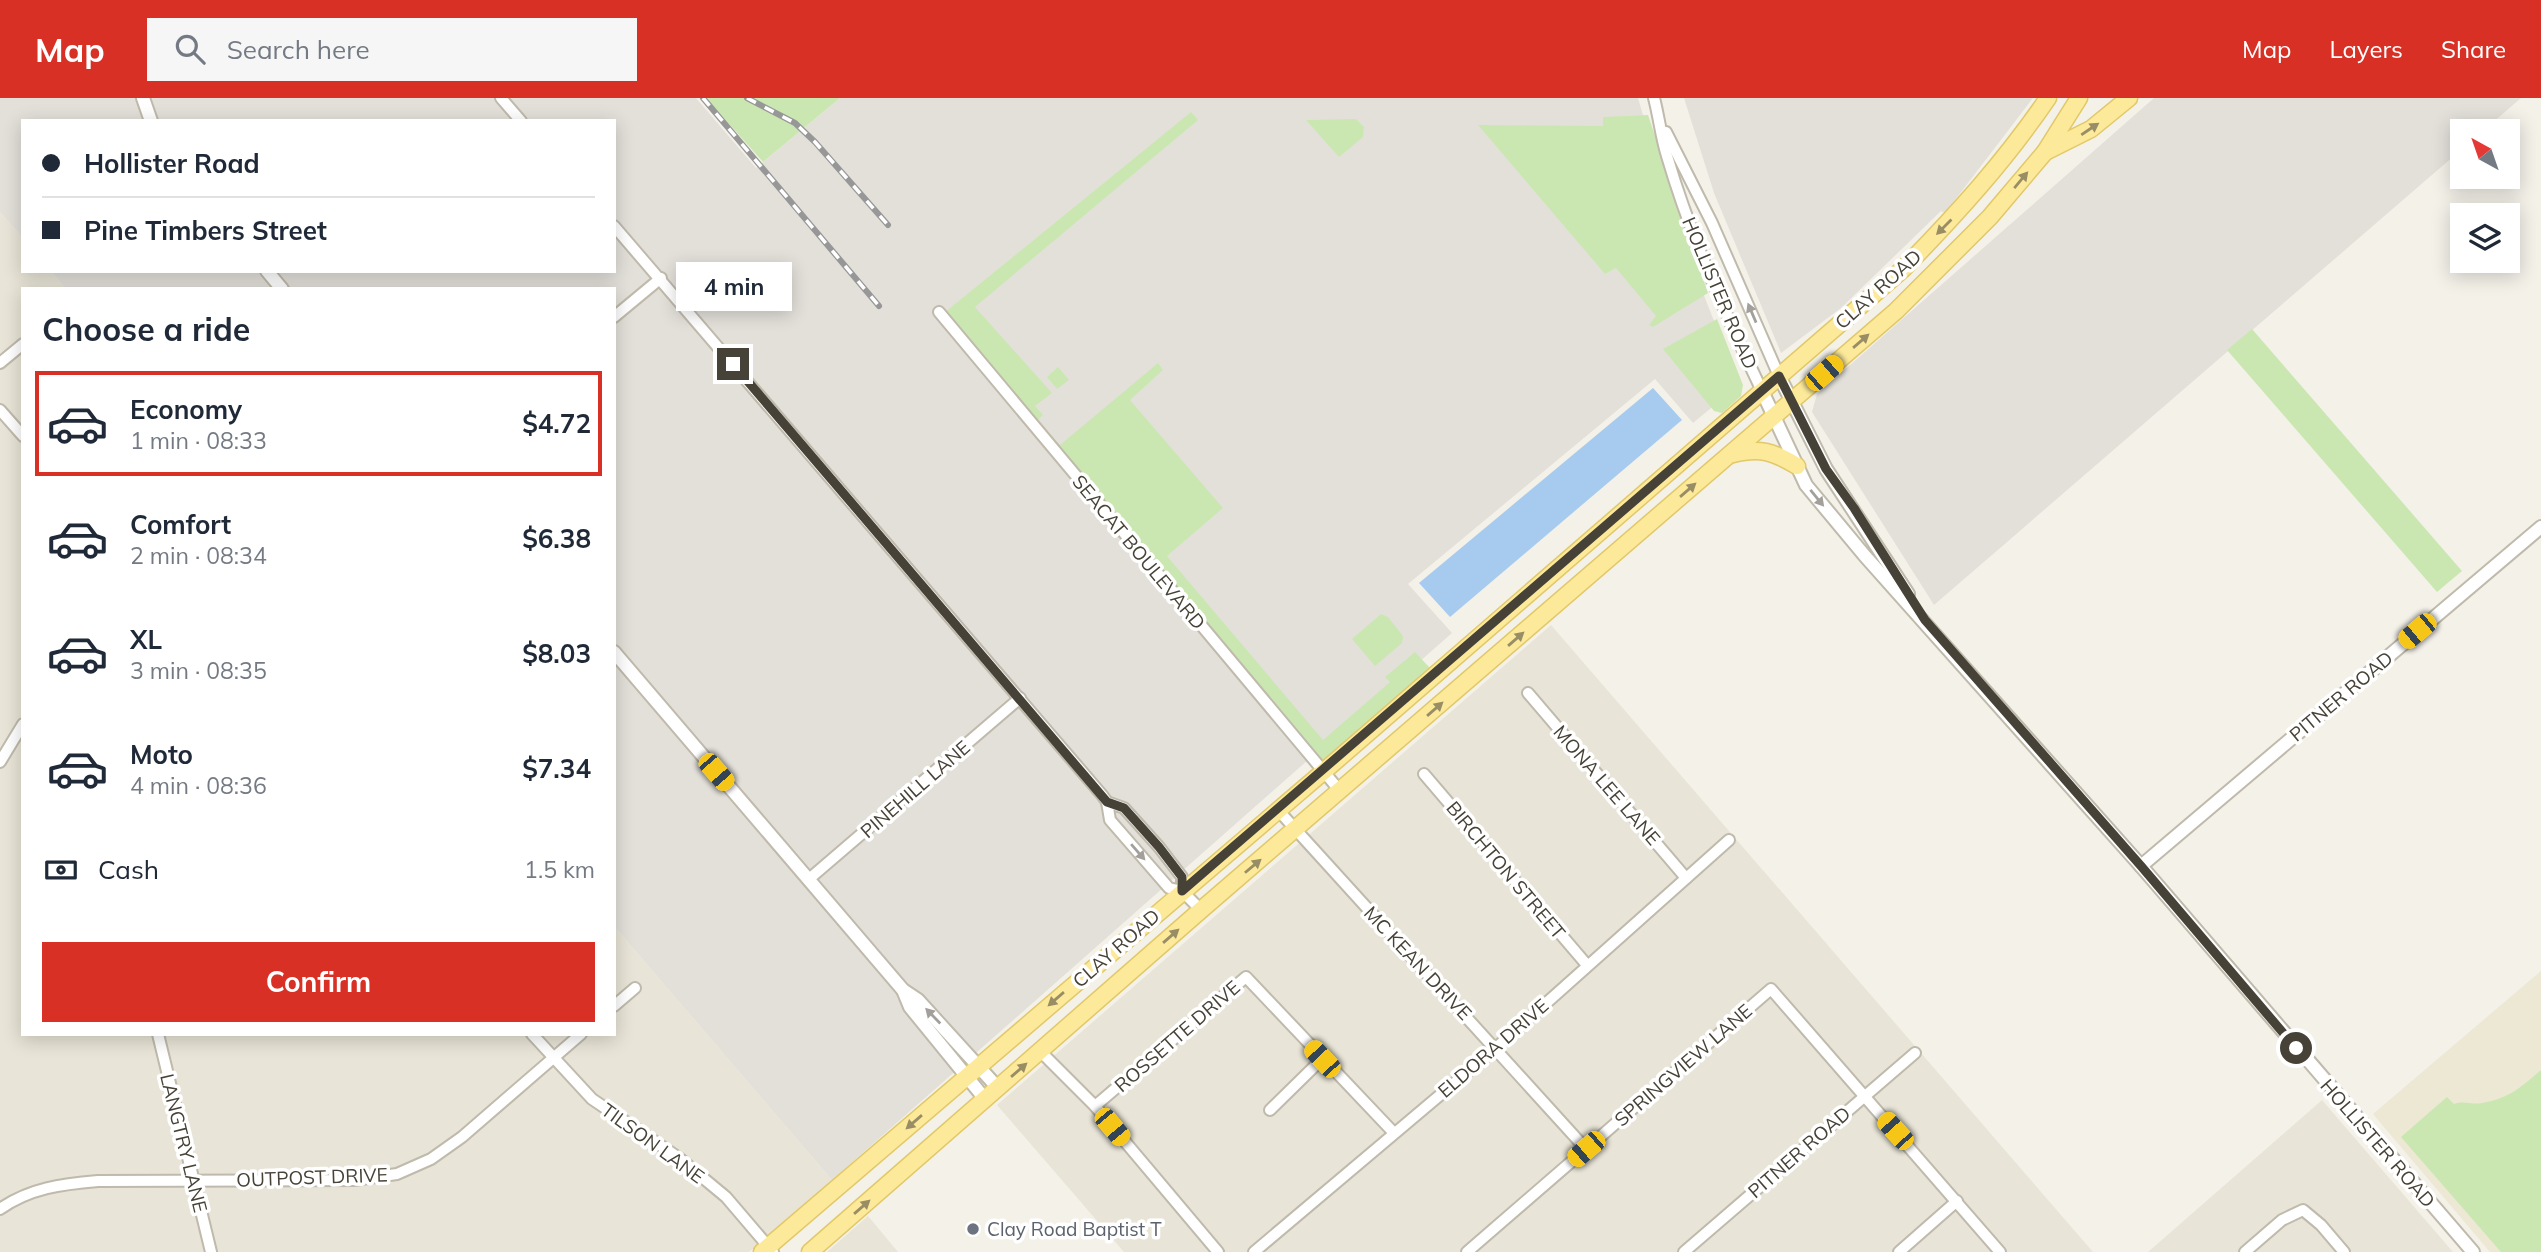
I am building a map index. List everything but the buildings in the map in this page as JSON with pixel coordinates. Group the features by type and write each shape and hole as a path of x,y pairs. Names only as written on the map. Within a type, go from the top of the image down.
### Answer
{"main road":[{"name":"CLAY ROAD","path":"768,1250 1903,269 1969,202 2018,142 2048,98"},
{"name":"CLAY ROAD","path":"810,1252 1201,910 1896,312 1990,217 2045,152 2079,98"},
{"path":"2045,152 2091,130 2129,98"},
{"path":"1969,202 1990,217"},
{"path":"1728,456 1754,449 1764,450 1797,466"},
{"path":"1620,515 1637,534"},
{"path":"1447,665 1464,684"}],"street":[{"path":"143,98 150,119"},
{"path":"501,98 520,119"},
{"name":"HOLLISTER ROAD","path":"1654,98 1666,154 1698,246 1720,302 1806,485 2141,866 2473,1252"},
{"name":"HOLLISTER ROAD","path":"1661,124 1718,237 1791,402 1826,469 1925,620"},
{"path":"616,228 1107,802 1110,820 1170,888 1182,891 1201,910"},
{"path":"1698,246 1718,237"},
{"path":"269,273 280,287"},
{"path":"616,315 660,278"},
{"name":"SEACAT BOULEVARD","path":"939,312 1340,792"},
{"path":"0,363 21,346"},
{"path":"0,410 21,434"},
{"path":"1836,521 1854,508"},
{"name":"PITNER ROAD","path":"2141,866 2541,527"},
{"path":"616,654 903,990 918,1000 998,1088"},
{"name":"MONA LEE LANE","path":"1528,693 1686,878"},
{"name":"PINEHILL LANE","path":"809,879 1020,698"},
{"path":"0,762 21,730"},
{"name":"BIRCHTON STREET","path":"1424,775 1587,965"},
{"path":"1107,802 1124,808 1166,854 1182,877 1182,891"},
{"name":"MC KEAN DRIVE","path":"1278,810 1497,1047 1586,1149"},
{"name":"ELDORA DRIVE","path":"1254,1252 1497,1047 1729,840"},
{"name":"ROSSETTE DRIVE","path":"1095,1106 1246,977 1322,1059"},
{"path":"616,1004 635,988"},
{"name":"SPRINGVIEW LANE","path":"1467,1252 1771,989 1864,1096"},
{"path":"903,990 910,1007 985,1099"},
{"name":"LANGTRY LANE","path":"158,1036 211,1252"},
{"name":"TILSON LANE","path":"534,1036 592,1099 679,1158 726,1197 768,1250"},
{"name":"OUTPOST DRIVE","path":"0,1209 30,1193 57,1184 98,1181 354,1180 397,1174 431,1159 463,1137 579,1036"},
{"path":"1040,1051 1095,1106 1218,1252"},
{"name":"PITNER ROAD","path":"1684,1252 1915,1053"},
{"path":"1270,1110 1322,1059 1394,1133"},
{"path":"1864,1096 2000,1252"},
{"path":"1899,1252 1957,1202"},
{"path":"2245,1252 2282,1220 2303,1210 2321,1225 2344,1252"}],"shaded area":[{"path":"0,98 696,98 756,168 840,98 1638,98 1671,211 1739,385 1693,423 1655,379 1408,584 1452,633 832,1180 616,928 616,287 64,287 53,273 616,273 616,119 21,119 21,236 0,212"},
{"path":"1684,98 2033,98 1945,213 1941,211 1841,308 1781,353 1714,193"},
{"path":"2154,98 2521,98 2497,119 2450,119 2450,159 1934,605 1812,412 1817,394"},
{"path":"0,212 21,236 21,273 53,273 64,287 21,287 21,1036 616,1036 616,928 832,1180 749,1252 0,1252"},
{"path":"1551,625 2093,1252 1124,1252 997,1105"},
{"path":"2541,971 2541,1252 2490,1252 2373,1114"},
{"path":"2322,1100 2453,1252 2148,1252"},
{"path":"868,1216 898,1252 827,1252"}],"green space":[{"path":"706,98 840,98 763,162"},
{"path":"1191,112 1198,120 975,307 1052,393 1035,406 1043,415 1038,420 1060,445 1158,363 1163,370 1130,400 1223,508 1167,556 1323,740 1390,682 1385,677 1415,652 1430,668 1322,761 944,313"},
{"path":"1648,115 1708,293 1653,327 1649,325 1656,316 1616,268 1605,274 1478,125 1603,126 1603,117"},
{"path":"1356,119 1364,127 1363,137 1339,157 1306,120"},
{"path":"1717,319 1743,385 1741,396 1722,413 1714,411 1663,349"},
{"path":"2252,329 2462,571 2437,592 2227,350"},
{"path":"1058,367 1069,380 1057,389 1047,377"},
{"path":"1381,614 1388,617 1403,636 1402,643 1375,666 1352,639"},
{"path":"2541,1070 2541,1252 2501,1252 2401,1137 2447,1097 2454,1104 2492,1101 2514,1091"}],"water":[{"path":"1653,388 1682,420 1450,617 1419,583"}],"railway":[{"path":"703,98 879,306"},
{"path":"747,98 795,123 888,225"}],"place":[{"name":"Clay Road Baptist T","path":"973,1229"}],"route":[{"path":"733,364 1107,802 1124,808 1159,847 1182,877 1182,891 1779,376 1826,469 1925,620 2296,1048"}]}
